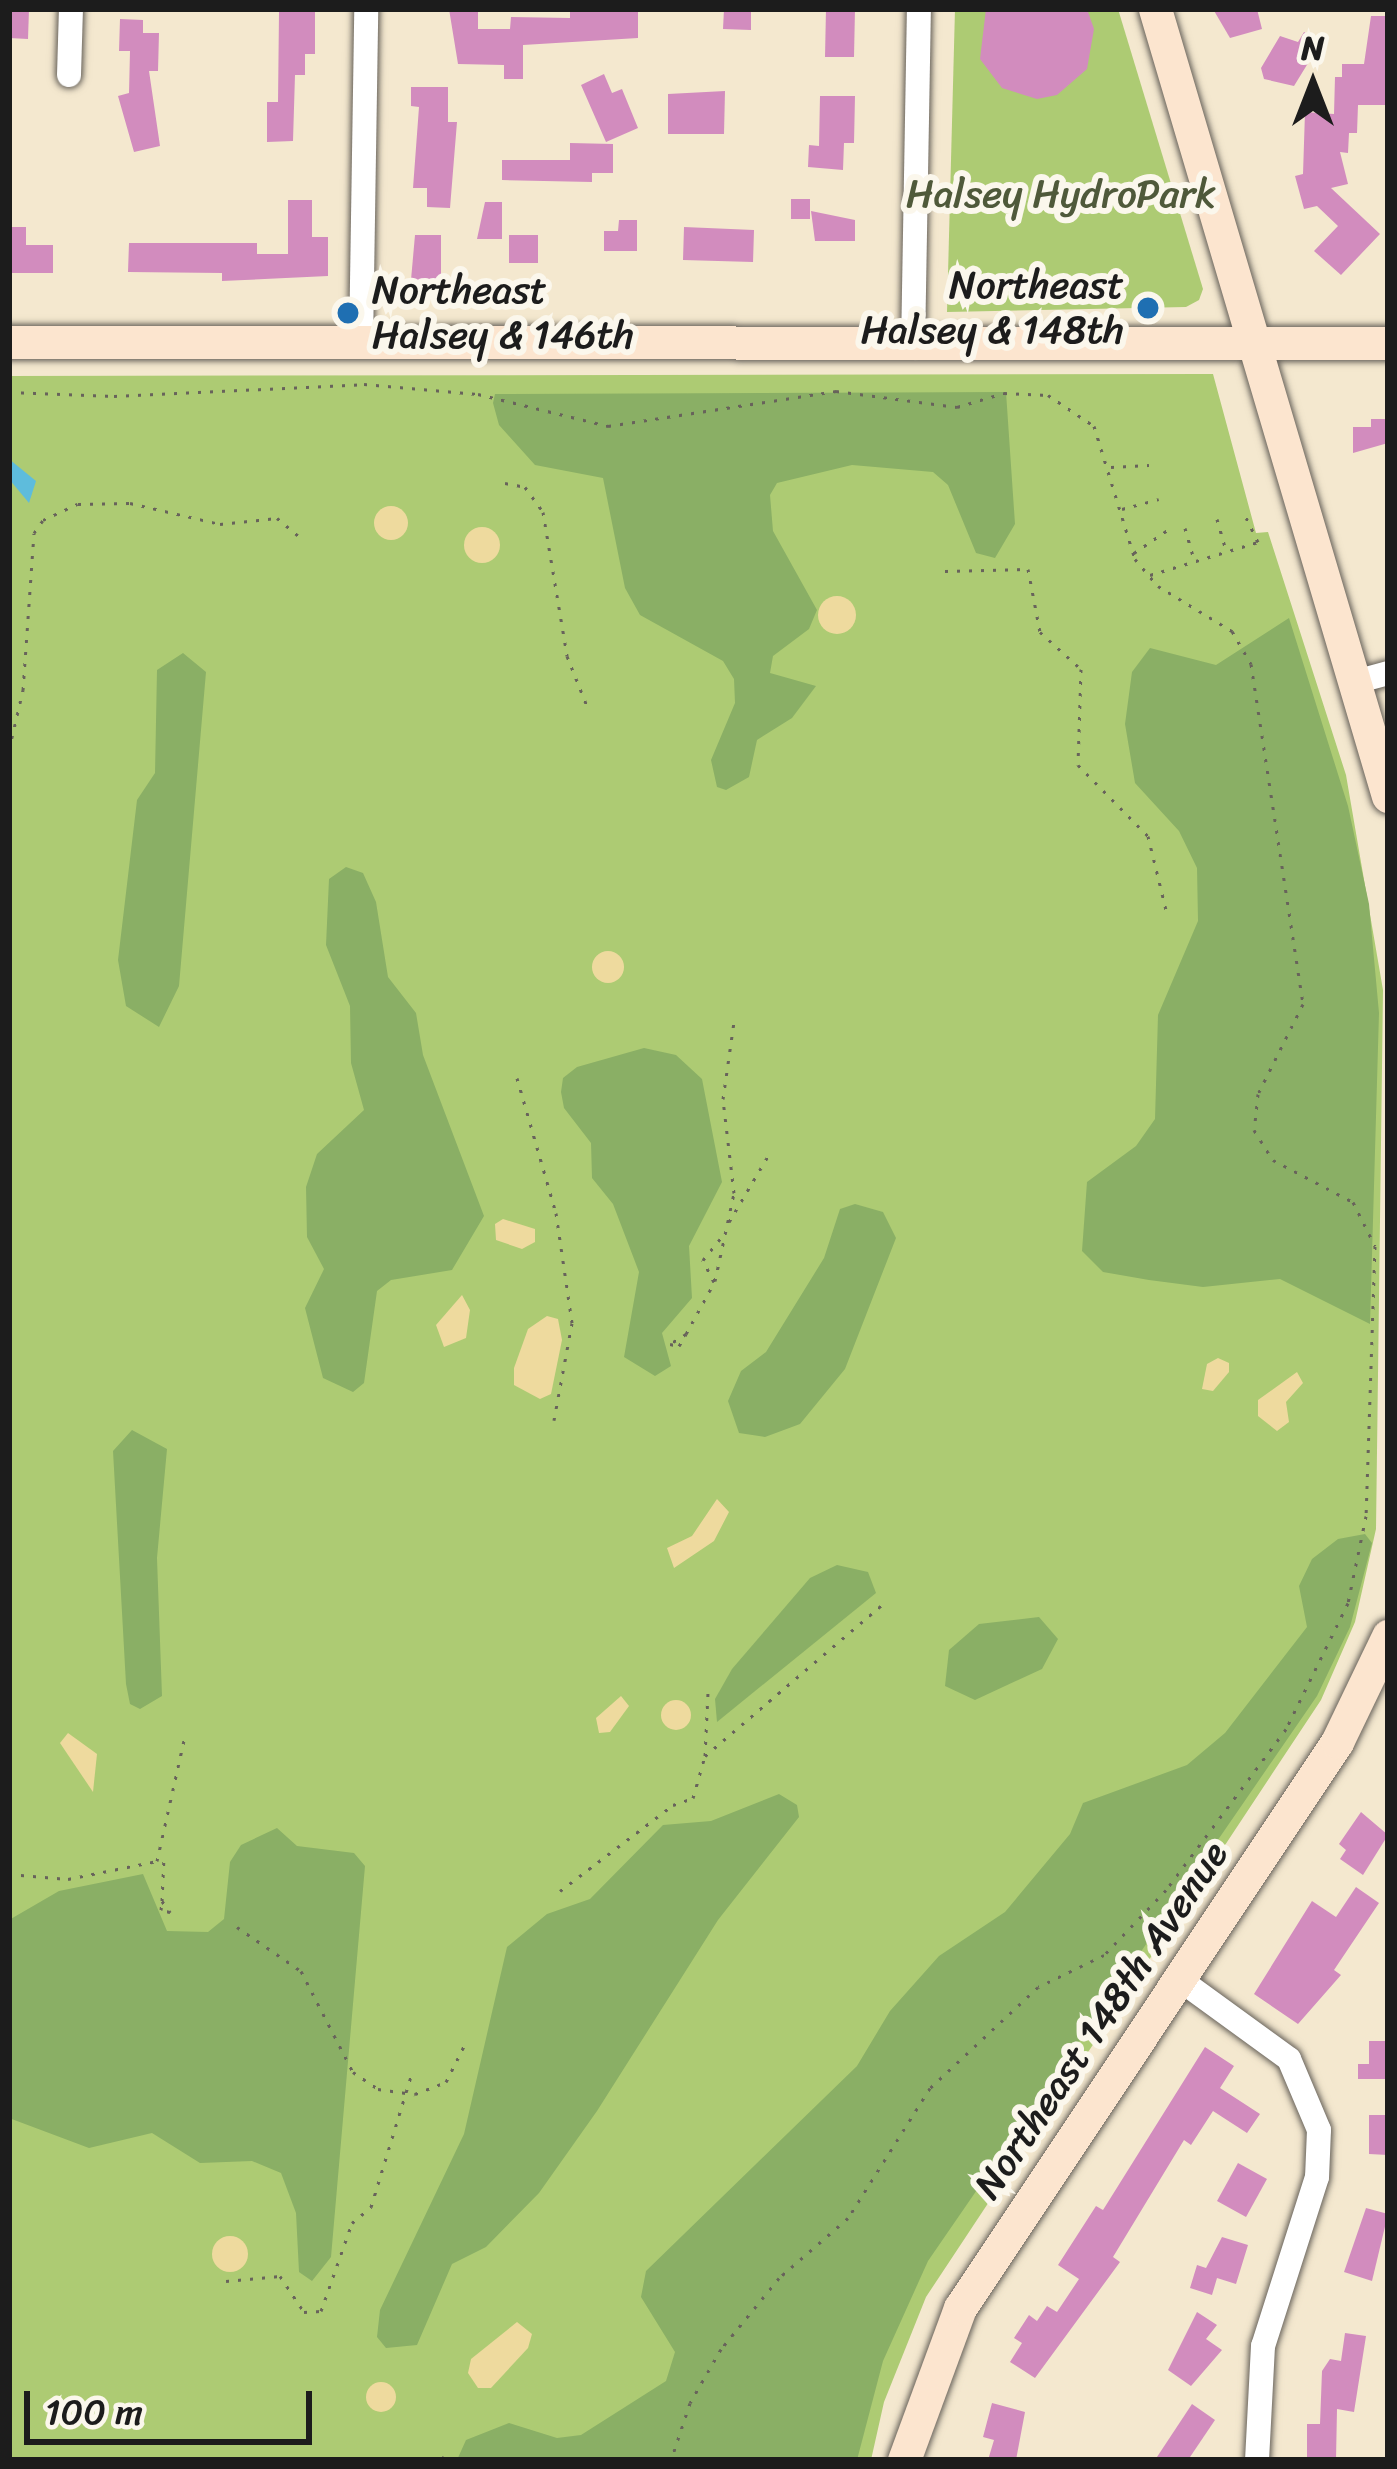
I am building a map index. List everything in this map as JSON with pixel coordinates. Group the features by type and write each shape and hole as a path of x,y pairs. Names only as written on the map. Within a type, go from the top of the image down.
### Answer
{"main road":[{"path":"1155,9 1254,342 1372,677 1388,796"},
{"path":"9,342 913,348 1388,343"},
{"name":"Northeast 148th Avenue","path":"904,2460 960,2308 1337,1742 1388,1636"}],"street":[{"path":"69,75 70,9"},
{"path":"362,345 366,9"},
{"path":"913,348 920,9"},
{"path":"1179,1978 1289,2059 1319,2130 1317,2177 1263,2346 1257,2460"}],"path":[{"path":"9,392 114,396 364,383 478,394 608,426 817,392 957,407 1034,392 1084,413 1109,468 1132,554 1148,576 1232,631 1258,692 1275,859 1303,1004 1258,1094 1254,1130 1273,1160 1353,1202 1375,1246 1361,1555 1326,1659 1286,1729 1166,1889 1104,1955 1038,1987 944,2072 848,2218 779,2278 713,2360 671,2460"},
{"path":"1109,468 1149,465"},
{"path":"505,483 525,488 543,512 567,656 587,706"},
{"path":"1120,510 1159,499"},
{"path":"9,750 22,690 34,533 44,520 78,503 130,503 211,523 284,519 302,539"},
{"path":"1148,576 1260,540 1252,538 1244,511"},
{"path":"1217,519 1226,551"},
{"path":"1132,554 1172,527"},
{"path":"1185,528 1194,561"},
{"path":"944,572 1028,569 1040,632 1081,669 1078,765 1148,836 1168,914"},
{"path":"686,1334 714,1282 735,1181 723,1099 734,1022"},
{"path":"517,1078 556,1213 572,1323 554,1420"},
{"path":"727,1225 768,1156"},
{"path":"714,1282 703,1260 725,1233"},
{"path":"705,1756 884,1603"},
{"path":"560,1891 673,1804 693,1798 705,1756 708,1692"},
{"path":"706,1732 724,1740"},
{"path":"162,1901 164,1843 185,1736"},
{"path":"9,1874 68,1879 138,1868 157,1861 164,1843"},
{"path":"237,1927 301,1971 353,2072 378,2089 407,2094 452,2078 466,2042"},
{"path":"226,2281 280,2276 304,2312 321,2311 352,2223 371,2207 386,2137 412,2073"}],"green space":[{"name":"Halsey HydroPark","path":"955,9 1118,9 1203,289 1199,300 1186,307 947,312"},
{"path":"1213,374 1256,533 1268,532 1346,775 1383,990 1376,1529 1355,1622 1321,1700 926,2297 884,2402 871,2460 9,2460 9,376"},
{"path":"1006,392 1015,524 995,558 976,553 948,485 933,472 852,465 777,483 770,495 773,531 817,610 809,629 773,656 770,673 816,686 792,718 757,740 749,777 726,790 717,787 711,760 735,703 734,679 723,661 640,615 625,588 603,478 535,465 499,425 493,403 495,394"},
{"path":"1289,618 1348,806 1369,904 1379,1013 1370,1324 1280,1279 1203,1287 1149,1280 1103,1272 1082,1251 1087,1182 1136,1146 1155,1119 1158,1015 1198,921 1197,868 1179,831 1135,783 1125,724 1132,672 1150,648 1216,665"},
{"path":"183,653 206,672 179,986 159,1027 126,1006 118,960 137,800 155,773 157,670"},
{"path":"346,867 363,873 376,902 388,977 416,1013 423,1055 484,1216 452,1270 391,1280 377,1291 364,1383 353,1392 323,1378 305,1308 324,1269 307,1237 306,1187 317,1154 364,1110 351,1063 350,1006 326,945 329,879"},
{"path":"644,1048 676,1055 702,1079 722,1182 689,1246 692,1298 662,1333 671,1366 655,1376 624,1357 639,1272 613,1204 592,1178 591,1143 564,1108 561,1092 563,1078 577,1067"},
{"path":"855,1204 883,1212 896,1238 845,1369 800,1424 765,1437 739,1433 728,1401 741,1371 766,1352 824,1258 840,1209"},
{"path":"132,1430 167,1449 157,1558 162,1696 140,1709 130,1704 126,1684 113,1451"},
{"path":"1365,1534 1372,1543 1350,1627 1317,1696 928,2261 883,2361 857,2460 457,2460 466,2440 509,2423 557,2438 581,2435 666,2381 675,2352 641,2297 646,2271 857,2066 890,2011 939,1956 1005,1912 1070,1834 1083,1803 1187,1765 1225,1733 1307,1627 1299,1586 1312,1559 1338,1539"},
{"path":"837,1565 868,1572 876,1593 717,1722 715,1699 732,1669 810,1578"},
{"path":"1039,1617 1058,1639 1042,1669 975,1700 945,1686 949,1650 979,1624"},
{"path":"779,1794 797,1805 799,1817 718,1920 539,2193 486,2247 452,2264 417,2345 386,2348 377,2337 380,2310 464,2134 507,1947 547,1914 590,1899 663,1825 711,1821"},
{"path":"277,1828 297,1846 354,1853 365,1866 331,2257 312,2281 299,2272 296,2213 281,2173 252,2161 200,2163 152,2133 89,2148 9,2118 9,1920 59,1891 143,1874 167,1931 208,1932 224,1919 230,1862 241,1845"}],"sand":[{"path":"391,506 403,511 408,523 403,535 391,540 379,535 374,523 379,511"},
{"path":"482,527 495,532 500,545 495,558 482,563 469,558 464,545 469,532"},
{"path":"837,596 851,601 856,615 851,629 837,634 823,629 818,615 823,601"},
{"path":"608,951 619,956 624,967 619,978 608,983 597,978 592,967 597,956"},
{"path":"503,1219 535,1229 535,1242 522,1249 496,1240 495,1224"},
{"path":"462,1295 470,1310 466,1338 444,1347 436,1325"},
{"path":"547,1316 558,1319 562,1340 551,1394 540,1399 514,1385 514,1368 528,1329"},
{"path":"1218,1358 1229,1363 1229,1372 1213,1391 1202,1389 1207,1364"},
{"path":"1297,1372 1303,1383 1286,1402 1289,1422 1277,1431 1258,1416 1258,1400"},
{"path":"717,1499 729,1512 714,1541 674,1568 667,1548 692,1536"},
{"path":"621,1696 629,1706 610,1732 599,1733 596,1718"},
{"path":"676,1700 687,1704 691,1715 687,1726 676,1730 665,1726 661,1715 665,1704"},
{"path":"68,1733 97,1754 93,1792 60,1743"},
{"path":"230,2236 243,2241 248,2254 243,2267 230,2272 217,2267 212,2254 217,2241"},
{"path":"517,2322 532,2334 528,2348 491,2388 478,2388 468,2373 471,2359"},
{"path":"381,2382 392,2386 396,2397 392,2408 381,2412 370,2408 366,2397 370,2386"}],"water":[{"path":"9,459 36,481 29,503 9,479"}],"building":[{"path":"9,9 29,9 28,39 9,38"},
{"path":"449,9 478,9 478,29 510,29 511,17 570,18 570,9 638,9 638,38 523,45 523,79 504,79 504,65 458,64"},
{"path":"724,9 751,9 751,30 723,29"},
{"path":"826,9 855,9 854,57 825,57"},
{"path":"986,9 1087,9 1094,29 1087,69 1057,95 1037,99 1002,88 980,59"},
{"path":"1213,9 1257,9 1262,29 1230,38"},
{"path":"279,12 315,12 315,54 305,54 305,75 295,75 293,141 267,142 267,102 278,102"},
{"path":"1371,16 1388,16 1388,105 1358,105 1357,133 1349,133 1348,153 1340,152 1348,184 1331,188 1380,234 1341,275 1314,251 1338,226 1317,206 1304,209 1295,176 1303,174 1305,112 1334,114 1335,77 1342,77 1342,64 1364,64"},
{"path":"120,19 143,20 143,33 159,33 158,71 149,71 160,146 134,152 118,96 129,93 130,51 119,51"},
{"path":"1304,32 1321,42 1294,86 1264,79 1261,68 1280,36 1298,42"},
{"path":"604,74 612,93 622,89 638,128 606,142 581,85"},
{"path":"411,87 448,87 448,122 457,122 450,208 427,207 427,188 413,188 419,107 411,106"},
{"path":"725,91 724,134 668,134 668,94"},
{"path":"820,96 855,96 854,143 844,143 843,170 808,167 809,145 819,146"},
{"path":"570,143 613,144 613,173 592,173 592,182 502,180 502,160 570,160"},
{"path":"791,199 810,199 810,219 791,219"},
{"path":"288,200 312,200 312,237 328,237 328,276 222,281 222,273 128,272 129,243 257,243 257,254 288,254"},
{"path":"485,202 502,202 502,239 477,239"},
{"path":"811,211 855,220 855,241 815,241"},
{"path":"619,220 637,220 637,251 604,251 604,231 618,231"},
{"path":"9,227 26,227 26,245 53,245 53,273 9,273"},
{"path":"684,227 754,230 753,262 683,260"},
{"path":"415,235 441,235 441,280 411,280"},
{"path":"509,235 538,235 538,263 509,263"},
{"path":"1371,419 1388,419 1388,443 1353,453 1353,427 1371,427"},
{"path":"1361,1812 1388,1835 1363,1875 1340,1859 1346,1850 1339,1844"},
{"path":"1356,1887 1379,1903 1334,1970 1341,1975 1298,2024 1254,1994 1312,1901 1336,1917"},
{"path":"1369,2041 1388,2041 1388,2079 1358,2079 1358,2064 1369,2064"},
{"path":"1205,2047 1234,2066 1220,2088 1260,2114 1247,2133 1213,2111 1191,2145 1184,2140 1113,2257 1120,2262 1035,2378 1010,2362 1022,2343 1014,2338 1029,2315 1037,2321 1047,2306 1057,2312 1079,2279 1058,2265 1096,2206 1103,2210"},
{"path":"1369,2115 1388,2115 1388,2155 1369,2154"},
{"path":"1238,2163 1267,2179 1246,2217 1217,2201"},
{"path":"1366,2208 1388,2214 1372,2281 1344,2272"},
{"path":"1222,2237 1248,2245 1236,2284 1217,2278 1212,2295 1190,2288 1197,2265 1206,2268"},
{"path":"1197,2312 1217,2325 1206,2339 1222,2350 1191,2386 1168,2370"},
{"path":"1345,2333 1366,2336 1354,2412 1337,2409 1336,2460 1307,2460 1307,2424 1320,2424 1322,2371 1330,2359 1341,2361"},
{"path":"992,2403 1025,2412 1016,2460 988,2460 994,2440 983,2437"},
{"path":"1192,2404 1215,2420 1188,2460 1155,2460"}],"place":[{"name":"Northeast Halsey & 148th","path":"1148,308"},
{"name":"Northeast Halsey & 146th","path":"348,313"}]}
